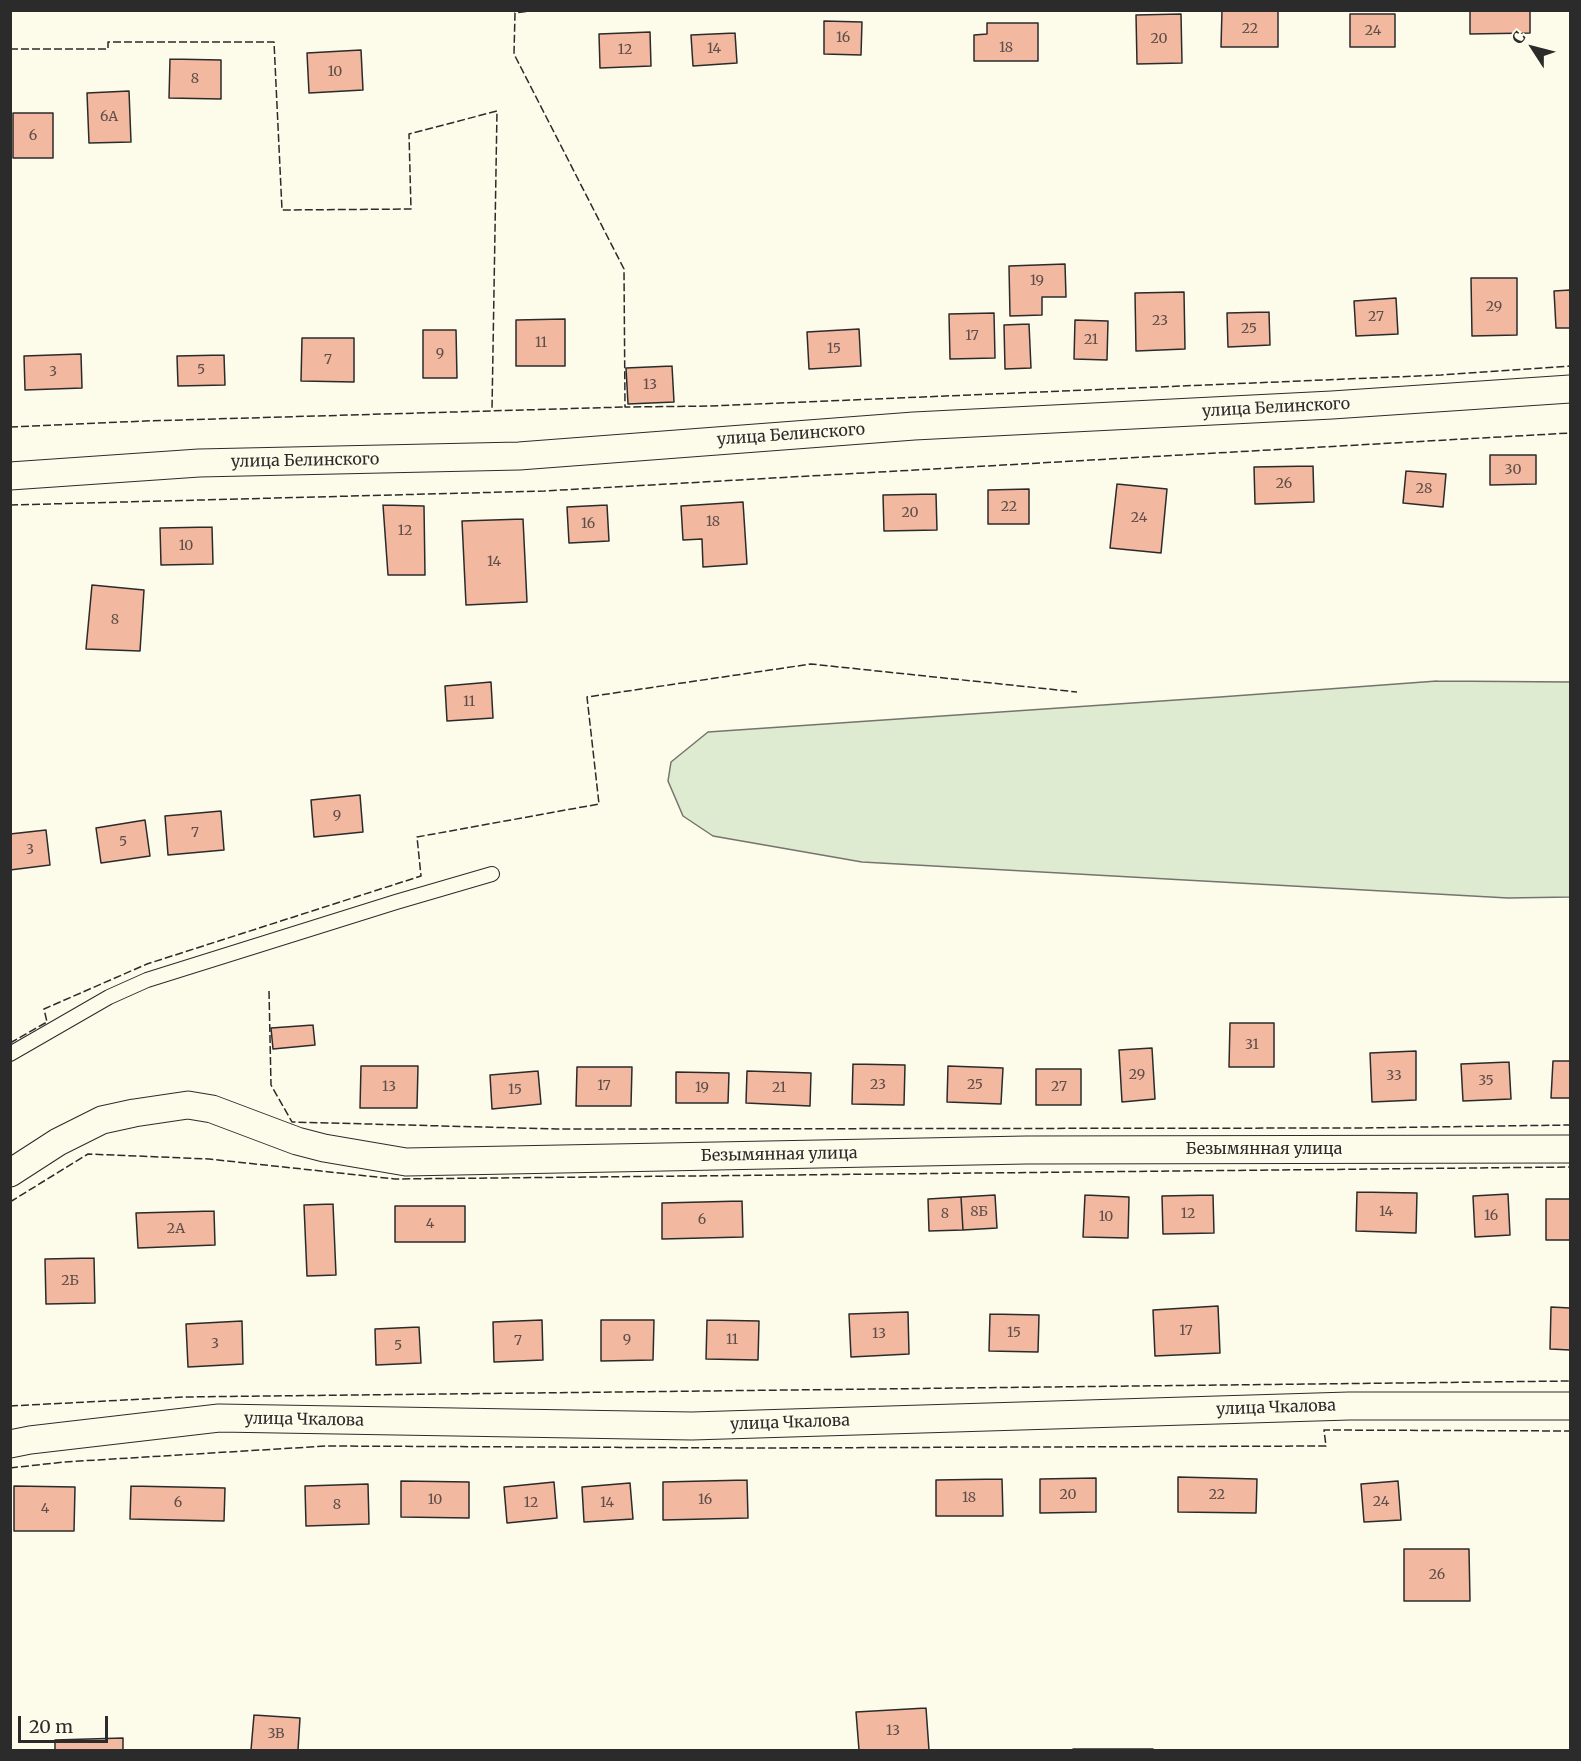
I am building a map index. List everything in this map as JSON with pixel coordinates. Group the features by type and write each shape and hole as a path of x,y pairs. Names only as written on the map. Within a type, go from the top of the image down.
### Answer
{"street":[{"name":"улица Белинского","path":"10,476 200,463 519,456 914,426 1332,405 1570,389"},
{"name":"Безымянная улица","path":"10,1173 58,1142 102,1120 188,1105 212,1109 297,1141 406,1162 1026,1150 1570,1149"},
{"name":"улица Чкалова","path":"10,1444 219,1418 692,1426 1349,1406 1570,1406"}],"lane":[{"path":"10,1054 109,997 147,980 492,874"}],"green space":[{"path":"1437,681 1570,682 1570,897 1508,898 862,862 713,836 683,816 668,781 671,762 708,732"}],"building":[{"path":"1222,10 1278,10 1278,47 1221,47"},
{"path":"1470,10 1530,10 1530,33 1470,34"},
{"path":"1181,14 1182,63 1137,64 1136,15"},
{"path":"1350,14 1395,14 1395,47 1350,47"},
{"path":"824,21 862,22 861,55 824,54"},
{"path":"987,23 1038,23 1038,61 974,61 974,35 987,34"},
{"path":"650,32 651,66 600,68 599,34"},
{"path":"735,33 737,63 693,66 691,35"},
{"path":"361,50 363,90 309,93 307,53"},
{"path":"170,59 221,60 221,99 169,98"},
{"path":"129,91 131,142 89,143 87,93"},
{"path":"13,113 53,113 53,158 13,158"},
{"path":"1065,264 1066,297 1042,297 1042,315 1010,316 1009,266"},
{"path":"1471,278 1517,278 1517,335 1472,336"},
{"path":"1570,290 1570,328 1556,328 1554,291"},
{"path":"1184,292 1185,349 1136,351 1135,293"},
{"path":"1396,298 1398,334 1356,336 1354,301"},
{"path":"1269,312 1270,345 1228,347 1227,313"},
{"path":"994,313 995,358 950,359 949,314"},
{"path":"565,319 565,366 516,366 516,320"},
{"path":"1075,320 1108,321 1107,360 1074,359"},
{"path":"1029,324 1031,368 1005,369 1004,325"},
{"path":"859,329 861,366 809,369 807,332"},
{"path":"423,330 456,330 457,378 423,378"},
{"path":"302,338 354,338 354,382 301,381"},
{"path":"81,354 82,388 25,390 24,356"},
{"path":"224,355 225,385 178,386 177,356"},
{"path":"672,366 674,402 628,404 626,368"},
{"path":"1490,455 1536,455 1536,484 1490,485"},
{"path":"1313,466 1314,502 1255,504 1254,467"},
{"path":"1406,471 1446,474 1443,507 1403,503"},
{"path":"1117,484 1167,489 1161,553 1110,548"},
{"path":"1029,489 1029,524 988,524 988,490"},
{"path":"936,494 937,530 884,531 883,495"},
{"path":"743,502 747,564 703,567 702,539 683,540 681,506"},
{"path":"383,505 424,506 425,575 388,575"},
{"path":"607,505 609,541 569,543 567,507"},
{"path":"523,519 527,602 466,605 462,521"},
{"path":"212,527 213,564 161,565 160,528"},
{"path":"92,585 144,590 140,651 86,649"},
{"path":"491,682 493,718 447,721 445,686"},
{"path":"360,795 363,832 314,837 311,800"},
{"path":"221,811 224,850 168,855 165,816"},
{"path":"145,820 150,856 101,863 96,828"},
{"path":"46,830 50,865 10,870 10,834"},
{"path":"1230,1023 1274,1023 1274,1067 1229,1067"},
{"path":"313,1025 315,1045 273,1049 271,1028"},
{"path":"1152,1048 1155,1099 1122,1102 1119,1050"},
{"path":"1416,1051 1416,1100 1372,1102 1370,1053"},
{"path":"1553,1061 1570,1061 1570,1098 1551,1098"},
{"path":"1509,1062 1511,1099 1463,1101 1461,1064"},
{"path":"853,1064 905,1065 904,1105 852,1104"},
{"path":"361,1066 418,1066 417,1108 360,1108"},
{"path":"948,1066 1003,1068 1001,1104 947,1102"},
{"path":"577,1067 632,1067 631,1106 576,1106"},
{"path":"1036,1069 1081,1069 1081,1105 1036,1105"},
{"path":"538,1071 541,1104 492,1109 490,1075"},
{"path":"747,1071 811,1073 810,1106 746,1103"},
{"path":"676,1072 729,1073 728,1103 676,1103"},
{"path":"1357,1192 1417,1193 1416,1233 1356,1231"},
{"path":"1508,1194 1510,1235 1475,1237 1473,1196"},
{"path":"995,1195 997,1228 963,1230 961,1197"},
{"path":"1085,1195 1129,1197 1128,1238 1083,1237"},
{"path":"1213,1195 1214,1233 1163,1234 1162,1196"},
{"path":"961,1197 963,1230 929,1231 928,1199"},
{"path":"1546,1199 1570,1199 1570,1240 1546,1240"},
{"path":"742,1201 743,1237 662,1239 662,1203"},
{"path":"333,1204 336,1275 307,1276 304,1205"},
{"path":"395,1206 465,1206 465,1242 395,1242"},
{"path":"214,1211 215,1245 138,1248 136,1213"},
{"path":"94,1258 95,1303 46,1304 45,1259"},
{"path":"1218,1306 1220,1353 1155,1356 1153,1310"},
{"path":"1551,1307 1570,1308 1570,1350 1550,1349"},
{"path":"908,1312 909,1354 851,1357 849,1314"},
{"path":"990,1314 1039,1315 1038,1352 989,1351"},
{"path":"542,1320 543,1360 494,1362 493,1322"},
{"path":"601,1320 654,1320 653,1360 601,1361"},
{"path":"707,1320 759,1321 758,1360 706,1359"},
{"path":"242,1321 243,1364 188,1367 186,1324"},
{"path":"419,1327 421,1363 376,1365 375,1329"},
{"path":"1178,1477 1257,1479 1256,1513 1178,1512"},
{"path":"1096,1478 1096,1512 1040,1513 1040,1479"},
{"path":"1002,1479 1003,1516 936,1516 936,1480"},
{"path":"747,1480 748,1518 663,1520 663,1482"},
{"path":"401,1481 469,1482 469,1518 401,1517"},
{"path":"1398,1481 1401,1520 1364,1522 1361,1484"},
{"path":"554,1482 557,1518 507,1523 504,1487"},
{"path":"630,1483 633,1519 584,1522 582,1487"},
{"path":"368,1484 369,1524 306,1526 305,1486"},
{"path":"14,1486 75,1487 74,1531 14,1531"},
{"path":"131,1486 225,1488 224,1521 130,1519"},
{"path":"1404,1549 1469,1549 1470,1601 1404,1601"},
{"path":"926,1708 929,1750 859,1750 856,1712"},
{"path":"254,1715 300,1718 298,1750 251,1750"},
{"path":"123,1738 123,1750 55,1750 55,1740"},
{"path":"1073,1749 1153,1749 1073,1750"}],"fence":[{"path":"537,10 515,13 514,54 624,269 625,407 710,406 1441,375 1570,366"},
{"path":"10,49 108,49 108,42 274,42 282,210 411,209 409,134 497,111 492,410"},
{"path":"10,427 625,407"},
{"path":"10,505 544,491 1570,433"},
{"path":"10,1043 47,1022 44,1009 147,964 421,876 417,837 599,804 587,697 811,664 1077,692"},
{"path":"269,991 271,1085 292,1122 557,1129 1358,1128 1570,1125"},
{"path":"10,1202 88,1154 209,1159 395,1179 1570,1167"},
{"path":"10,1406 183,1397 1570,1381"},
{"path":"10,1468 64,1462 327,1446 754,1448 1326,1446 1324,1430 1570,1431"}]}
